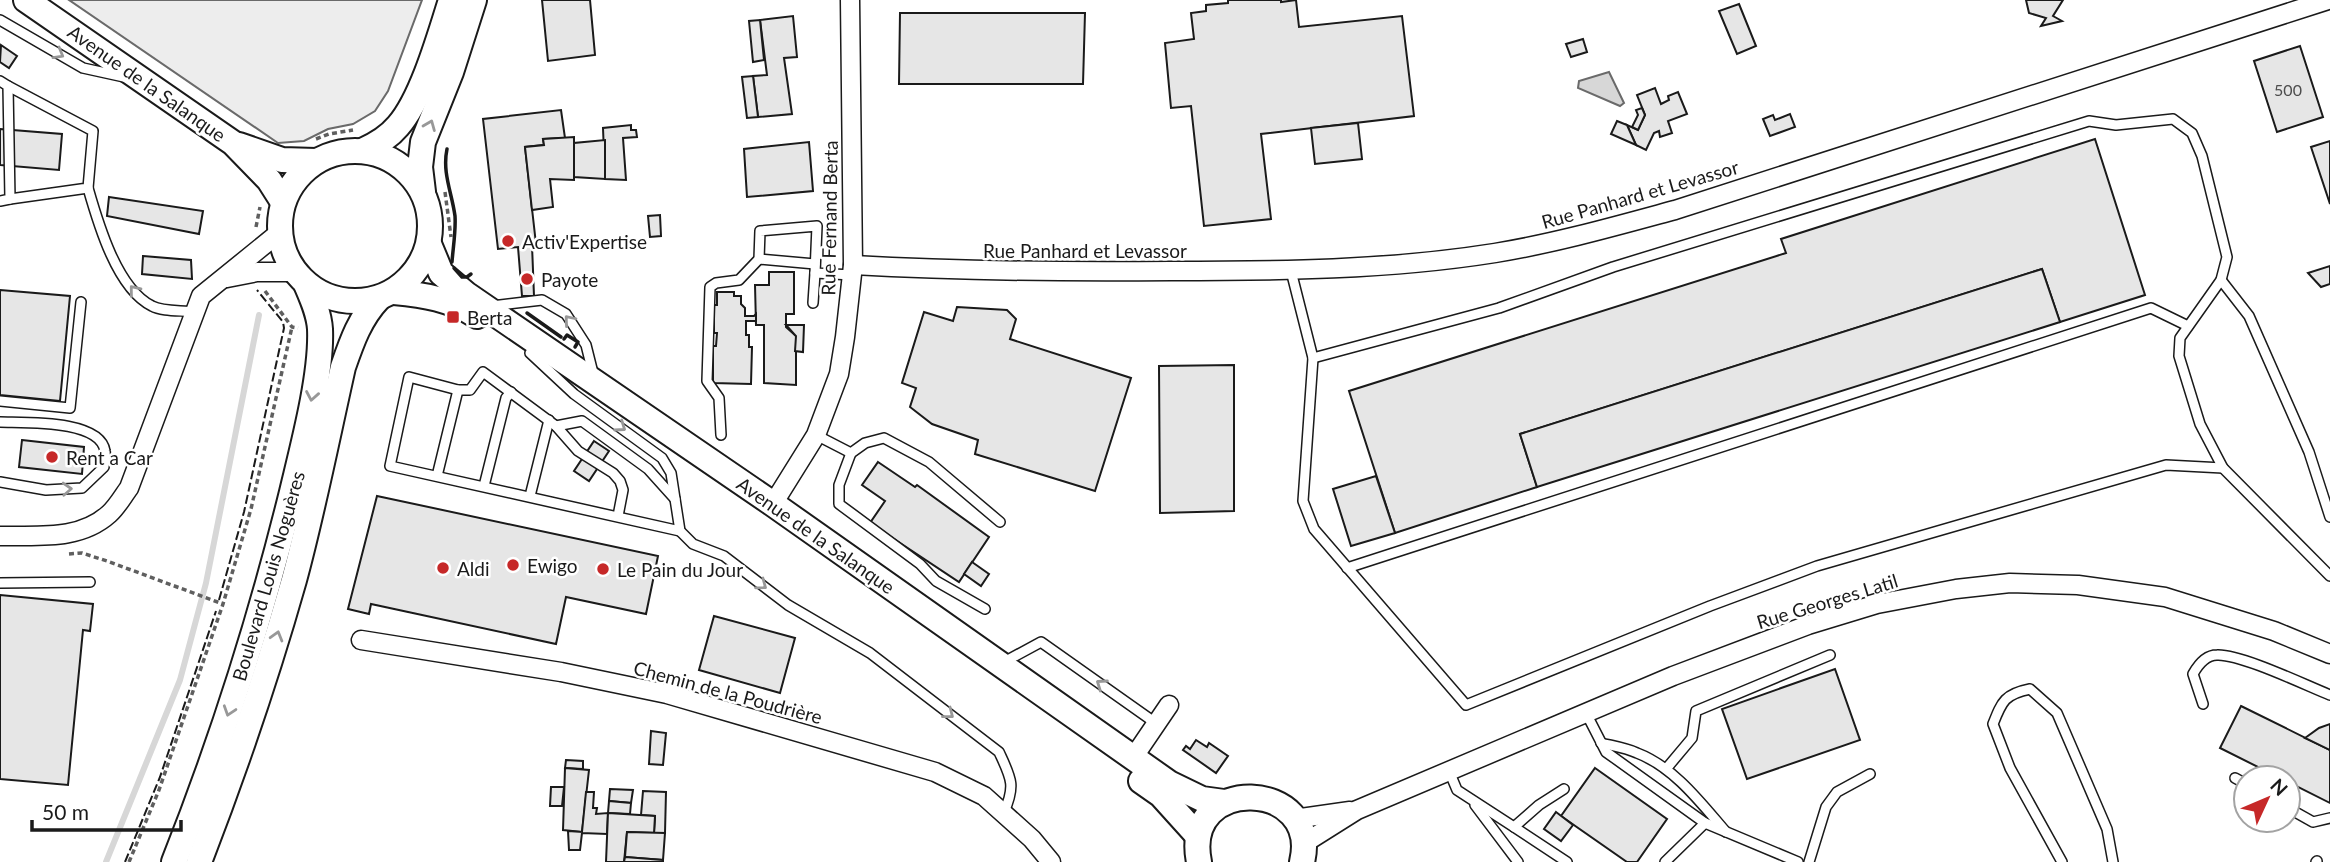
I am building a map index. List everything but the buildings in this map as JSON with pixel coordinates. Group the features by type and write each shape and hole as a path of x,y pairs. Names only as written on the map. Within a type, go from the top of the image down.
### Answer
{"main road":[{"name":"Avenue de la Salanque","path":"26,0 233,143 269,180 284,202"},
{"path":"362,151 385,139 409,109 429,63 451,0"},
{"path":"423,192 408,172 387,157 362,151 338,152 316,161 296,179 284,202 280,232 285,253 301,278 328,297 354,302 386,295 410,279 422,263 429,244 431,227 423,192 423,142 451,72 474,0"},
{"name":"Avenue de la Salanque","path":"233,143 282,160 316,161"},
{"name":"Avenue de la Salanque","path":"429,244 441,273 486,307 773,504 1169,783 1202,799 1224,802"},
{"name":"Boulevard Louis Noguères","path":"174,862 205,784 243,669 272,572 301,458 317,369 320,328 315,305 301,278"},
{"name":"Avenue de la Salanque","path":"386,295 426,295 453,302 530,353 808,545 1161,795 1198,836"},
{"name":"Boulevard Louis Noguères","path":"199,862 257,701 294,578 343,367 353,337 366,312 386,295"},
{"path":"1199,862 1196,852 1198,836 1208,817 1224,802 1238,797 1254,796 1277,803 1294,819 1303,857"}],"street":[{"name":"Rue Fernand Berta","path":"773,504 816,435 839,374 852,270 850,0"},
{"name":"Rue Panhard et Levassor","path":"852,270 1291,271 1405,264 1495,253 1587,234 1675,210 2328,0"},
{"path":"0,536 68,534 91,527 111,513 129,488 201,296 280,232"},
{"path":"223,278 257,272 301,278"},
{"name":"Rue Georges Latil","path":"1294,819 1357,810 1673,676 1808,625 1877,604 1956,589 2010,583 2078,585 2165,597 2274,631 2330,654"},
{"name":"Chemin de la Poudrière","path":"361,640 561,672 667,694 935,772 984,796 1032,839 1051,862"},
{"path":"1133,758 1170,705"},
{"name":"Rue Georges Latil","path":"1303,857 1357,810"}],"lane":[{"path":"0,20 83,68 145,82"},
{"path":"4,84 93,131 88,188 99,228 135,294 154,307 195,312"},
{"path":"4,84 10,199"},
{"path":"1313,358 1499,308 1625,263 2088,121 2116,125 2173,119 2192,133 2202,156 2227,257 2221,281 2180,338 2179,356 2200,424 2223,468 2330,574"},
{"path":"0,201 88,188"},
{"path":"721,435 719,398 707,381 710,287 716,282 739,280 759,259 760,231 817,226 813,303"},
{"path":"759,259 815,269 852,270"},
{"path":"1291,271 1313,358 1303,501 1314,529 1466,705 1710,606 1817,566 2165,465 2223,468"},
{"path":"2221,281 2249,316 2309,452 2330,517"},
{"path":"486,307 542,300 566,314 586,345 595,382"},
{"path":"0,401 70,408 81,302"},
{"path":"1347,569 2151,308 2188,326"},
{"path":"530,353 574,394 662,458 671,473 680,531"},
{"path":"618,516 623,490 613,473 578,451 552,423 483,372 470,390 458,390 409,377 390,466 680,531 693,544 724,556 788,605 870,653 999,752 1009,772 1013,793 1004,812"},
{"path":"437,477 458,390"},
{"path":"484,486 506,398 511,392"},
{"path":"552,423 582,421 648,469 675,499"},
{"path":"0,422 62,424 84,430 101,441 106,451 104,467 82,488 46,490 0,482"},
{"path":"530,496 552,423"},
{"path":"816,435 850,453"},
{"path":"985,609 936,581 920,564 839,504 839,485 850,453 865,443 884,438 929,462 1000,522"},
{"path":"0,583 90,582"},
{"path":"999,664 1041,642 1157,724"},
{"path":"1666,769 1692,738 1696,711 1830,655"},
{"path":"2203,704 2193,674 2199,663 2216,655 2249,662 2330,695"},
{"path":"2062,862 2010,768 1993,724 2000,704 2013,692 2030,689 2057,713 2108,829 2113,862"},
{"path":"1586,713 1606,752 1705,823 1798,862"},
{"path":"1601,743 1638,753 1666,769 1698,799 1726,832"},
{"path":"1449,771 1457,790 1567,862"},
{"path":"1810,862 1826,807 1837,792 1870,774"},
{"path":"1514,827 1539,805 1564,789"},
{"path":"1470,798 1518,862"},
{"path":"2302,816 2313,822 2330,818"},
{"path":"1665,862 1705,823"}],"path":[{"path":"129,862 159,790 223,604 251,509 292,327"},
{"path":"68,554 82,553 107,561 223,604"}],"shaded area":[{"path":"69,0 422,0 388,91 375,111 353,124 328,129 304,141 278,143"},
{"path":"1609,72 1624,103 1620,106 1578,88 1579,81"}],"waterway":[{"path":"106,862 180,680 206,583 259,315"}],"fence":[{"path":"219,600 244,512 284,328 283,322 257,290"},
{"path":"125,862 160,777 216,611"}],"wall":[{"path":"447,149 447,175 455,216 452,262"},
{"path":"454,268 462,277 471,274"},
{"path":"527,313 561,337"},
{"path":"564,339 567,335 578,342 575,347"}],"place":[{"name":"Activ'Expertise","path":"508,241"},
{"name":"Payote","path":"527,279"},
{"name":"Berta","path":"453,317"},
{"name":"Rent a Car","path":"52,457"},
{"name":"Ewigo","path":"513,565"},
{"name":"Aldi","path":"443,568"},
{"name":"Le Pain du Jour","path":"603,569"}]}
